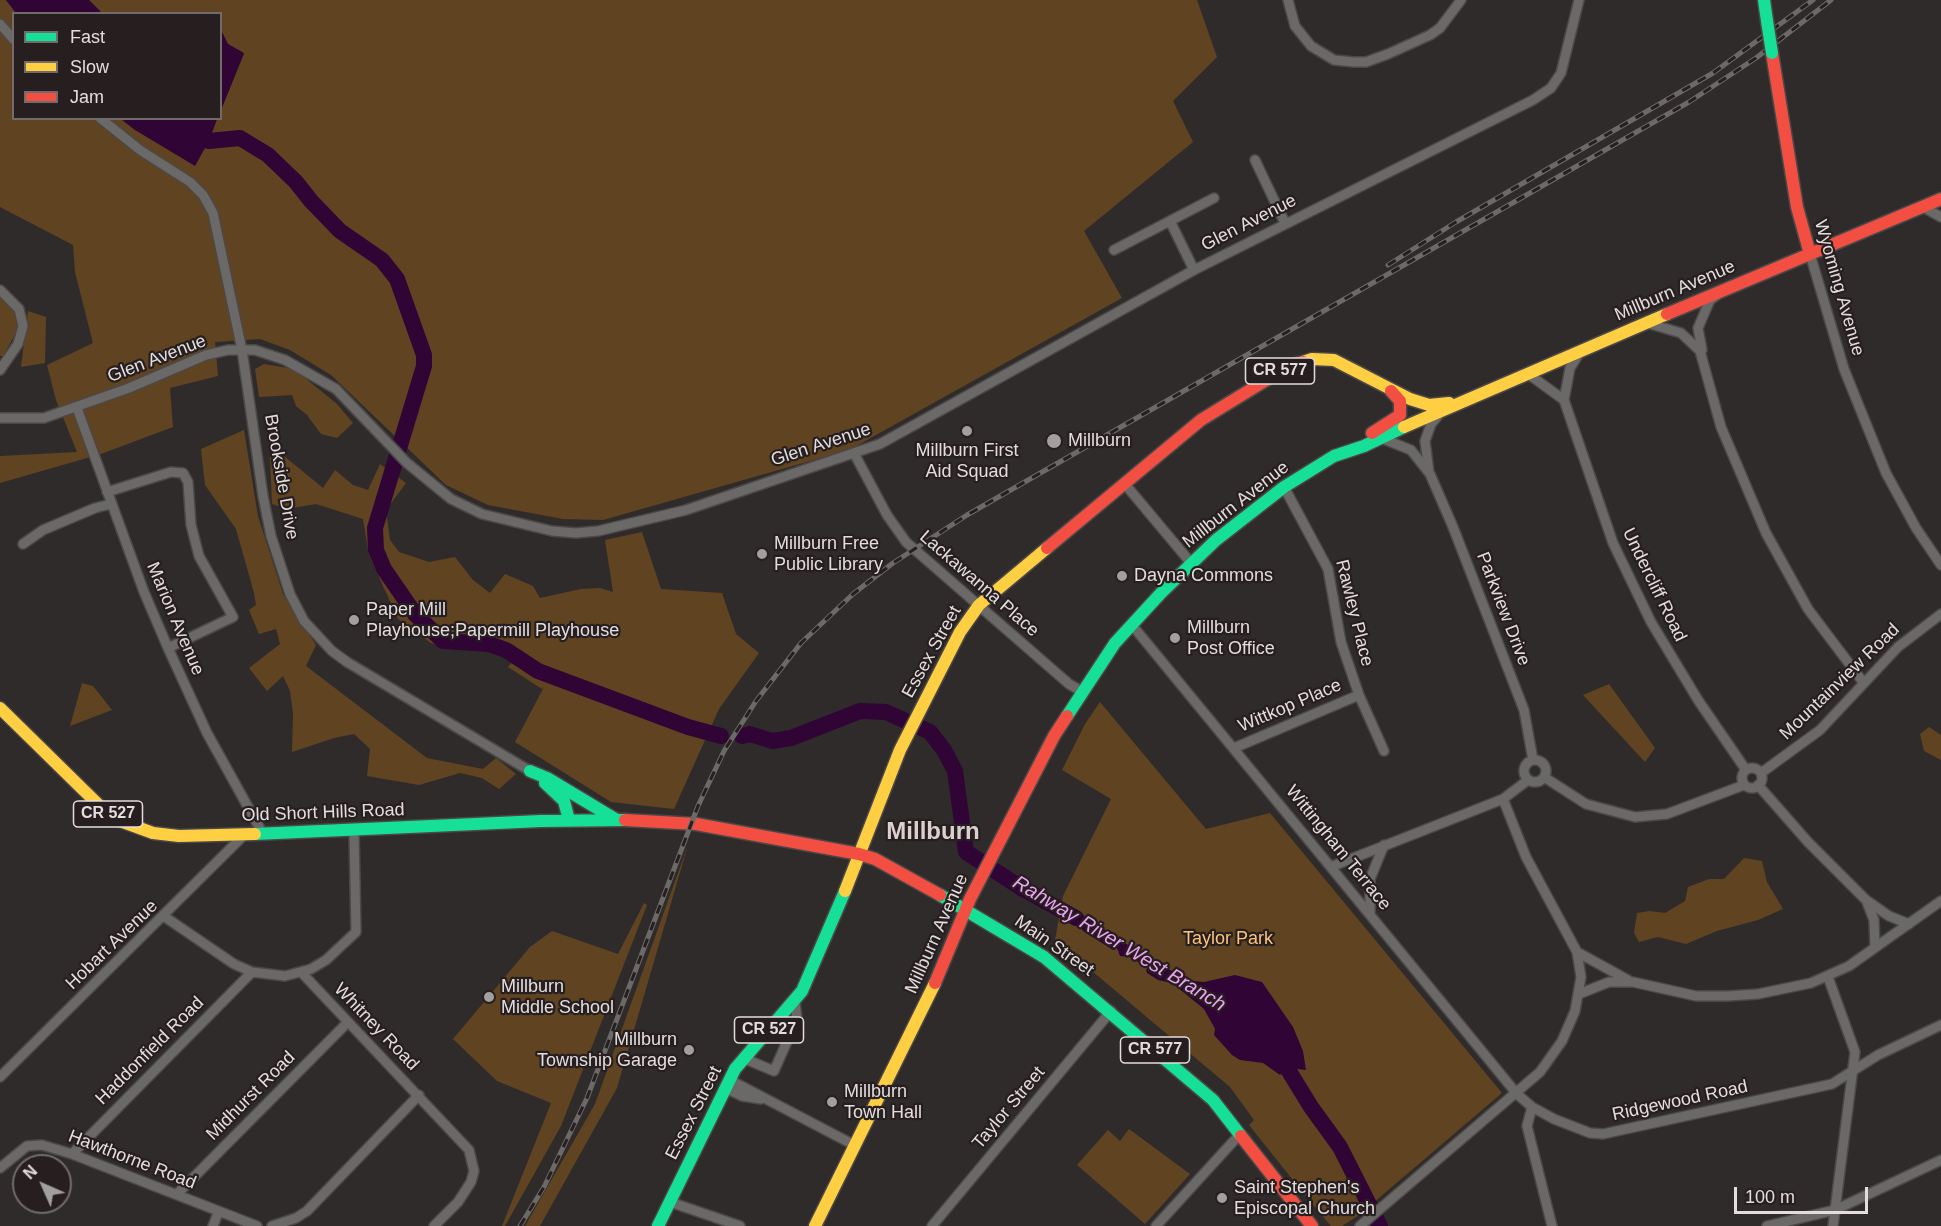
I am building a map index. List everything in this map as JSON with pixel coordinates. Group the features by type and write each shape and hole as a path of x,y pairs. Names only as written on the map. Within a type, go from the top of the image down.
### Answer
{"main road":[{"name":"Wyoming Avenue","path":"1764,0 1797,207 1810,254"},
{"name":"Millburn Avenue","path":"815,1226 925,1005 980,880 1054,736 1081,691 1132,625 1216,540 1284,487 1334,456 1941,199"},
{"name":"Essex Street","path":"658,1226 727,1084 743,1058 795,1002 829,932 908,734 960,632 979,605 1201,420 1249,389 1298,363 1318,359 1334,360 1351,367 1390,390 1429,405 1460,401"},
{"path":"1334,456 1400,415 1400,401 1390,390"},
{"name":"Old Short Hills Road","path":"2,715 112,818 153,834 179,837 615,819 696,824"},
{"name":"Brookside Drive","path":"530,771 615,819"},
{"name":"Brookside Drive","path":"530,771 564,801 575,820"},
{"path":"575,795 575,820"},
{"name":"Main Street","path":"696,824 859,854 875,859 966,909 1047,959 1213,1100 1312,1226"}],"street":[{"path":"1288,0 1295,26 1311,46 1334,60 1366,62 1430,35 1440,28 1461,0"},
{"name":"Glen Avenue","path":"0,418 44,418 77,408 206,355 255,350 309,371 336,389 407,463 452,499 482,514 552,531 576,533 598,531 686,510 766,481 855,455 925,421 1194,270 1542,94 1561,73 1579,0"},
{"path":"0,24 12,38"},
{"name":"Brookside Drive","path":"102,120 140,150 190,182 203,195 218,227 242,350 263,496 272,536 290,594 304,621 332,651 347,662 530,771"},
{"path":"1255,160 1285,223"},
{"path":"1114,250 1214,198"},
{"path":"1923,207 1941,217"},
{"path":"1170,220 1194,270"},
{"name":"Wyoming Avenue","path":"1810,254 1844,369 1868,430 1900,500 1941,565"},
{"path":"0,290 19,309 23,326 18,344 0,370"},
{"path":"1722,292 1710,300 1698,328 1703,358 1721,427 1766,533 1808,609 1863,682"},
{"path":"1647,323 1672,328 1686,336 1703,358"},
{"name":"Undercliff Road","path":"1581,351 1570,368 1564,400 1613,543 1651,622 1698,700 1746,770"},
{"path":"1527,373 1564,400"},
{"name":"Marion Avenue","path":"77,408 111,504 168,648 207,733 263,834"},
{"name":"Parkview Drive","path":"1430,474 1425,441 1431,424 1442,411"},
{"name":"Parkview Drive","path":"1381,438 1411,450 1430,474 1454,527 1524,710 1533,760"},
{"name":"Lackawanna Place","path":"855,455 887,515 900,535 914,550 1069,684 1081,691"},
{"path":"107,492 171,472 183,473 188,482 191,525 199,556 233,617 168,648"},
{"path":"1124,483 1191,563"},
{"name":"Rawley Place","path":"1284,487 1328,569 1341,642 1359,695 1384,751"},
{"path":"23,544 43,530 95,508 111,504"},
{"name":"Mountainview Road","path":"1761,773 1820,730 1898,647 1941,614"},
{"name":"Wittingham Terrace","path":"1132,625 1333,866 1518,1094"},
{"name":"Wittkop Place","path":"1233,748 1359,695"},
{"path":"1333,866 1503,800 1528,780 1539,782 1546,771 1544,764 1533,760 1525,767 1528,780"},
{"path":"1755,769 1761,773 1758,785 1749,788 1744,785 1742,776 1746,770 1755,769"},
{"path":"1544,777 1586,804 1635,817 1667,814 1744,785"},
{"path":"1758,785 1808,842 1866,900 1889,916 1909,924"},
{"path":"1361,1225 1518,1094 1552,1058 1569,1025 1579,994 1580,968 1577,952 1535,874 1503,800"},
{"path":"165,917 234,964 252,972 276,976 301,972 326,960 356,932 354,831"},
{"name":"Hobart Avenue","path":"0,1077 165,917 245,834"},
{"path":"1370,913 1370,879 1384,845"},
{"path":"1866,900 1874,920 1875,947"},
{"path":"1579,994 1601,983 1633,982 1696,996 1728,996 1787,989 1828,977 1941,901"},
{"path":"1577,952 1633,982"},
{"name":"Haddonfield Road","path":"72,1154 252,972"},
{"name":"Whitney Road","path":"301,972 460,1139 473,1160 471,1182 458,1202 434,1226"},
{"path":"1828,977 1856,1052 1833,1226"},
{"path":"743,1058 774,1071 797,1018 795,1002"},
{"name":"Taylor Street","path":"932,1226 1111,1011"},
{"name":"Midhurst Road","path":"177,1194 348,1022"},
{"name":"Ridgewood Road","path":"1518,1094 1532,1107 1577,1129 1603,1134 1832,1084 1878,1055 1941,1024"},
{"path":"727,1084 758,1094 761,1099 854,1145"},
{"path":"272,1226 290,1221 307,1210 419,1095"},
{"path":"1532,1107 1527,1126 1552,1226"},
{"path":"1156,1226 1240,1134"},
{"name":"Hawthorne Road","path":"17,1154 27,1146 42,1144 257,1226"},
{"name":"Hawthorne Road","path":"0,1168 12,1158"},
{"path":"1767,1226 1835,1210 1941,1160"},
{"path":"670,1202 740,1226"},
{"path":"213,1226 218,1213"}],"green space":[{"path":"0,0 6,0 15,12 12,12 12,120 122,120 135,130 209,141 217,120 222,120 222,108 244,54 228,44 222,32 222,12 101,12 89,0 1197,0 1217,57 1173,101 1193,142 1084,231 1122,298 849,450 603,520 563,519 488,505 446,485 331,375 290,350 260,339 215,342 218,376 170,388 173,427 101,454 0,483 0,456 77,452 56,400 47,365 93,343 75,272 73,245 0,207"},
{"path":"0,294 17,314 17,331 3,356 0,356"},
{"path":"28,311 46,317 45,363 21,367"},
{"path":"264,364 294,369 337,404 353,423 337,438 321,434 307,415 296,406 292,395 259,397 255,369"},
{"path":"244,430 258,516 283,594 316,645 306,666 427,758 483,769 496,758 516,774 499,789 482,778 460,773 419,785 367,776 370,749 354,734 292,752 293,713 290,691 283,676 267,691 249,668 280,644 276,629 259,634 249,610 256,605 236,529 205,485 201,449"},
{"path":"284,456 323,488 335,470 353,485 368,490 380,464 406,483 386,510 390,540 399,552 429,562 455,557 473,580 490,593 505,574 533,586 540,598 581,589 600,588 613,592 605,540 642,532 661,589 722,593 736,634 759,653 719,709 674,809 611,802 515,742 544,687 542,689 508,667 512,662 499,654 482,650 449,649 431,643 398,619 369,555 363,519 316,504 287,509 272,504 270,457"},
{"path":"82,683 93,686 112,710 70,726"},
{"path":"1609,684 1655,748 1645,762 1583,695"},
{"name":"Taylor Park","path":"1100,702 1206,829 1270,813 1502,1093 1359,1215 1342,1226 1331,1226 1312,1204 1249,1125 1254,1120 1230,1087 1055,940 1063,896 1111,799 1062,770 1085,724"},
{"path":"1929,727 1941,735 1941,760 1924,751 1920,734"},
{"path":"688,845 617,1088 540,1226 525,1226 595,1104"},
{"path":"1744,858 1762,861 1767,882 1783,909 1758,920 1717,931 1686,944 1658,937 1639,942 1634,933 1637,913 1649,911 1665,913 1685,901 1688,887 1709,879 1724,879"},
{"path":"644,903 647,905 561,1126 505,1226 502,1226 551,1103 497,1081 453,1039 530,947 552,931 618,954"},
{"path":"1129,1129 1190,1174 1145,1224 1077,1165 1108,1130 1120,1141"}],"water":[{"path":"6,0 89,0 101,12 15,12"},
{"path":"222,32 228,44 244,53 222,108"},
{"path":"122,120 217,120 209,141 195,166"},
{"path":"1059,906 1074,909 1149,959 1144,965 1129,957 1120,956 1117,948 1113,950 1083,931 1080,926 1074,925 1068,915 1058,910"},
{"path":"1153,962 1194,981 1204,982 1235,975 1262,982 1293,1027 1303,1051 1306,1070 1289,1068 1280,1075 1263,1063 1240,1060 1232,1055 1214,1035 1215,1029 1204,1009 1172,983 1158,980 1147,973 1146,970"}],"waterway":[{"name":"Rahway River West Branch","path":"177,120 209,141 240,138 268,155 340,231 382,260 397,279 424,355 424,366 375,528 376,550 384,569 415,614 443,641 489,644 506,650 538,671 688,727 721,736"},
{"name":"Rahway River West Branch","path":"742,736 750,734 772,741 791,738 860,711 886,712 930,732 944,750 955,771 966,852 1023,889 1076,918"},
{"name":"Rahway River West Branch","path":"1276,1050 1311,1107 1340,1147 1380,1226"}],"railway":[{"path":"1388,265 1456,222 1713,73 1813,0"},
{"path":"520,1226 544,1187 587,1098 698,806 724,751 756,701 801,643 853,594 893,563 967,515 1689,102 1756,58 1831,0"}],"traffic: fast":[{"path":"1764,0 1767,21"},
{"path":"1767,21 1772,53"},
{"path":"1067,716 1115,643 1161,593 1216,540 1284,487 1334,456 1364,446 1404,427"},
{"path":"530,771 547,778 615,819"},
{"path":"545,783 564,801 569,820"},
{"path":"255,834 541,821 625,820"},
{"path":"658,1226 735,1069 802,991 845,891"},
{"path":"940,895 1044,957 1213,1100 1241,1136"}],"traffic: slow":[{"path":"1404,427 1667,314"},
{"path":"1303,362 1312,359 1334,360 1410,399 1429,405 1449,403"},
{"path":"845,891 900,750 960,632 979,605 1047,548"},
{"path":"0,708 112,818 153,833 179,836 255,834"},
{"path":"815,1226 935,983"}],"traffic: jam":[{"path":"1772,53 1797,207 1810,254"},
{"path":"1667,314 1941,199"},
{"path":"1047,548 1201,420 1289,366 1303,362"},
{"path":"1372,433 1400,415 1400,401 1391,391"},
{"path":"935,983 970,899 1054,736 1067,716"},
{"path":"625,820 696,824 859,854 875,859 940,895"},
{"path":"1241,1136 1312,1226"}],"place":[{"name":"Millburn First Aid Squad","path":"967,431"},
{"name":"Millburn","path":"1054,441"},
{"name":"Millburn Free Public Library","path":"762,554"},
{"name":"Dayna Commons","path":"1122,576"},
{"name":"Paper Mill Playhouse;Papermill Playhouse","path":"354,620"},
{"name":"Millburn Post Office","path":"1175,638"},
{"name":"Millburn Middle School","path":"489,997"},
{"name":"Millburn Township Garage","path":"689,1050"},
{"name":"Millburn Town Hall","path":"832,1102"},
{"name":"Saint Stephen's Episcopal Church","path":"1222,1198"}],"district":[{"name":"Millburn","path":"933,832"}]}
